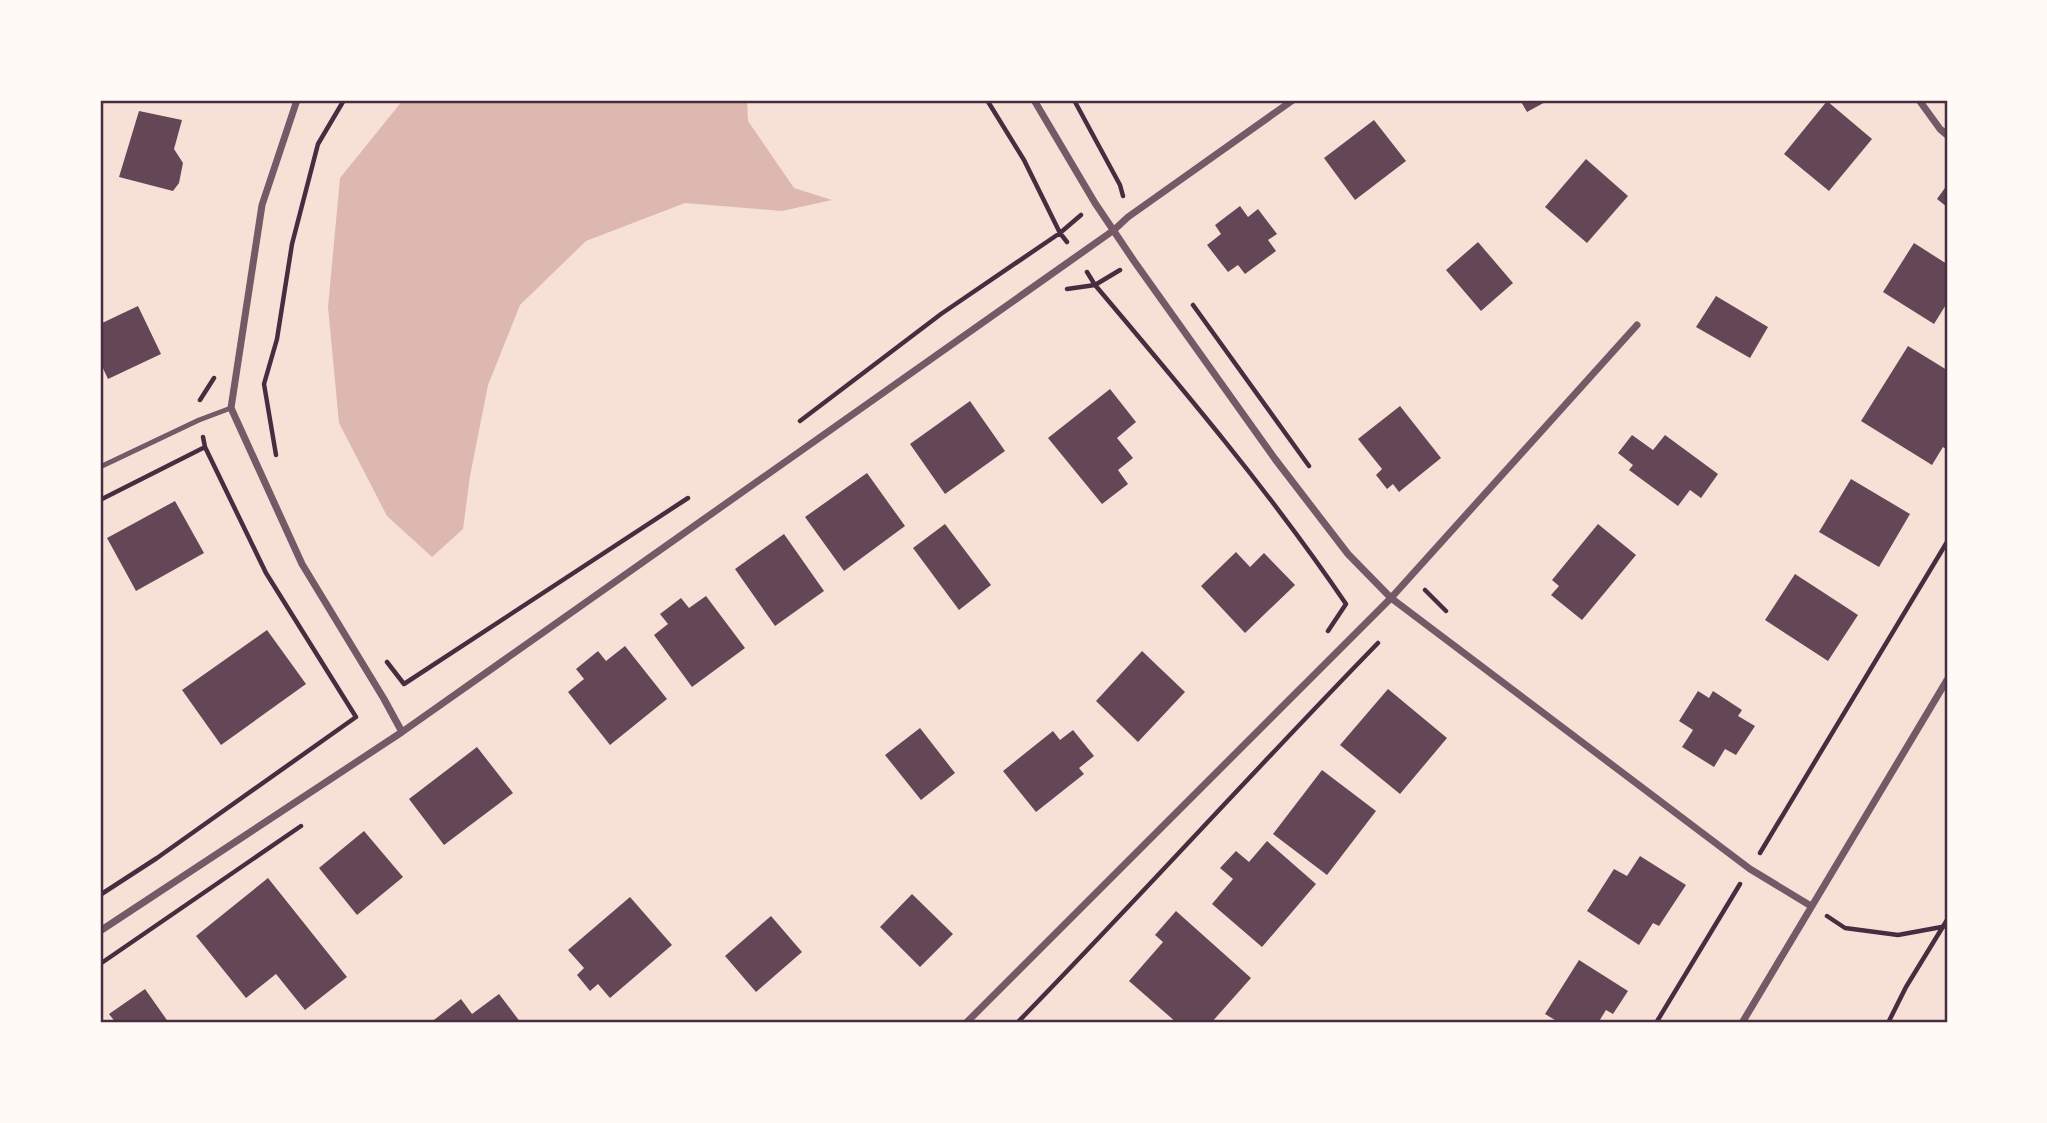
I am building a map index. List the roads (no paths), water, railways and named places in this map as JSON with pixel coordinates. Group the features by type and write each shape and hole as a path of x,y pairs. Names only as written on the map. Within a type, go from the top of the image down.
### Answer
{"street":[{"path":"297,100 262,205 231,408 302,564 402,732"},
{"path":"1034,100 1134,261 1275,459 1348,554 1391,598 1750,869 1811,906"},
{"path":"100,932 402,732 1115,230 1128,217 1293,100"},
{"path":"1919,100 1947,135"},
{"path":"966,1023 1391,598 1637,325"},
{"path":"1742,1023 1947,680"}],"lane":[{"path":"100,467 199,419 231,408"}]}
